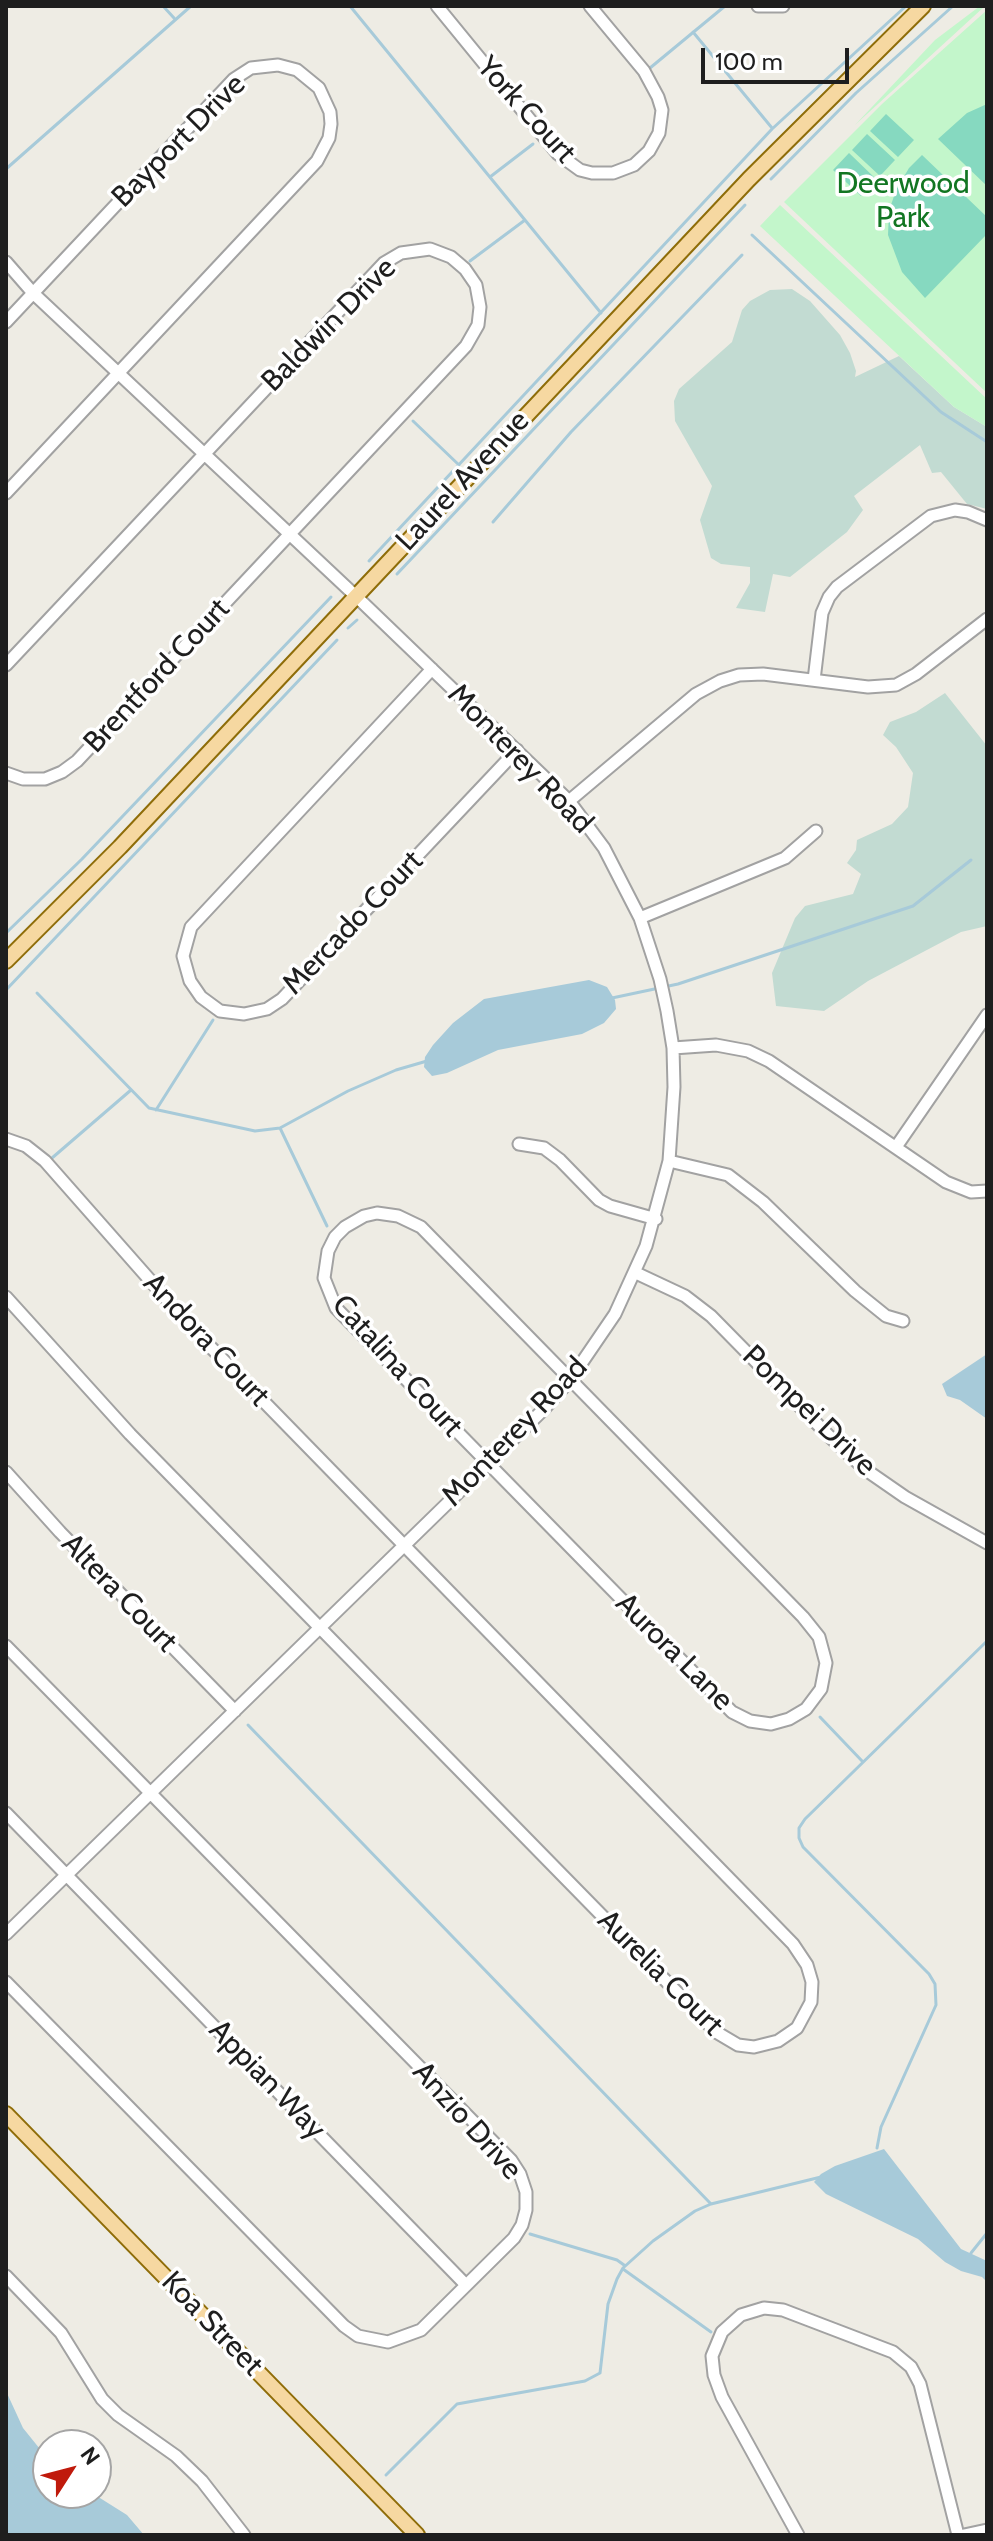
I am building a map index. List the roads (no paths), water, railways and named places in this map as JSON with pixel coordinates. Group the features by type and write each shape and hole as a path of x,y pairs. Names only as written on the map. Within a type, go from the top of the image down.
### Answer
{"main road":[{"name":"Laurel Avenue","path":"6,961 120,847 746,181 923,6"},
{"name":"Koa Street","path":"6,2114 417,2535"}],"street":[{"name":"York Court","path":"437,6 558,154 580,170 613,173 634,165 649,151 659,133 662,110 644,71 590,6"},
{"path":"758,6 783,6"},
{"name":"Bayport Drive","path":"6,322 234,79 251,68 288,66 319,88 330,112 329,138 317,161 6,493"},
{"name":"Baldwin Drive","path":"205,454 384,263 401,253 420,249 437,251 458,262 472,278 480,299 478,325 473,335 290,535"},
{"name":"Monterey Road","path":"6,262 33,293 569,801 604,848 640,918 660,979 673,1048 673,1119 669,1161 656,1219 636,1273 615,1314 570,1380 6,1934"},
{"path":"6,665 205,454"},
{"path":"814,680 822,613 837,587 931,516 955,510 987,520"},
{"name":"Brentford Court","path":"6,773 38,780 70,767 290,535"},
{"path":"569,801 688,700 712,684 750,674 878,687 896,685 916,674 987,619"},
{"name":"Mercado Court","path":"432,669 191,927 183,956 190,981 201,997 220,1011 244,1014 267,1009 282,999 517,750"},
{"path":"640,918 785,858 816,831"},
{"path":"896,1147 987,1015"},
{"path":"673,1048 716,1045 748,1051 769,1061 956,1187 971,1192 987,1191"},
{"name":"Andora Court","path":"6,1139 26,1146 45,1161 193,1329 403,1547"},
{"path":"519,1144 544,1148 599,1200 656,1219"},
{"path":"669,1161 728,1175 763,1202 855,1291 886,1316 903,1321"},
{"name":"Catalina Court","path":"487,1464 332,1302 325,1286 324,1267 328,1251 339,1232 357,1219 377,1213 390,1213 414,1222 570,1380"},
{"name":"Pompei Drive","path":"636,1273 685,1296 711,1316 866,1470 905,1497 987,1543"},
{"path":"6,1297 130,1434 319,1628"},
{"name":"Aurora Lane","path":"487,1464 732,1712 750,1721 771,1724 789,1719 806,1709 824,1681 825,1654 819,1637 803,1617 570,1380"},
{"name":"Altera Court","path":"6,1472 60,1532 235,1711"},
{"name":"Aurelia Court","path":"319,1628 716,2032 738,2045 754,2047 778,2041 797,2028 807,2013 812,1992 811,1974 802,1955 403,1547"},
{"path":"6,1646 151,1793"},
{"name":"Anzio Drive","path":"6,1982 350,2332 382,2342 407,2337 426,2325 514,2238 522,2225 527,2200 520,2174 511,2160 151,1793"},
{"name":"Appian Way","path":"6,1813 466,2285"},
{"path":"6,2276 61,2333 102,2399 118,2415 176,2456 202,2481 244,2535"},
{"path":"798,2535 722,2397 714,2375 712,2356 722,2332 741,2315 764,2308 783,2310 882,2348 901,2357 911,2367 920,2384 958,2535"},
{"path":"964,2535 987,2530"}],"waterway":[{"path":"163,6 174,18"},
{"path":"6,169 191,6"},
{"path":"350,6 601,313"},
{"path":"650,68 725,6"},
{"path":"369,561 772,129 906,6"},
{"path":"771,179 856,93 953,6"},
{"path":"693,32 772,128"},
{"path":"490,177 533,144"},
{"path":"397,574 745,205"},
{"path":"470,261 525,220"},
{"path":"752,235 941,412 987,442"},
{"path":"493,522 571,432 742,255"},
{"path":"413,421 459,465"},
{"path":"6,933 82,859 331,597"},
{"path":"348,628 357,620"},
{"path":"6,990 337,640"},
{"path":"612,998 678,984 913,906 971,860"},
{"path":"37,993 149,1108 255,1131 280,1128 348,1091 396,1070 427,1061"},
{"path":"156,1110 213,1020"},
{"path":"52,1158 131,1090"},
{"path":"280,1128 327,1226"},
{"path":"877,2148 881,2127 936,2005 935,1984 929,1974 803,1847 799,1828 987,1641"},
{"path":"820,1717 863,1762"},
{"path":"248,1725 711,2204"},
{"path":"386,2475 457,2404 585,2381 600,2373 608,2304 623,2268 653,2241 695,2211 711,2204 821,2177"},
{"path":"971,2253 987,2233"},
{"path":"530,2234 617,2260 624,2265"},
{"path":"623,2269 711,2332"}],"park label":[{"name":"Deerwood Park","path":"903,201"}]}
